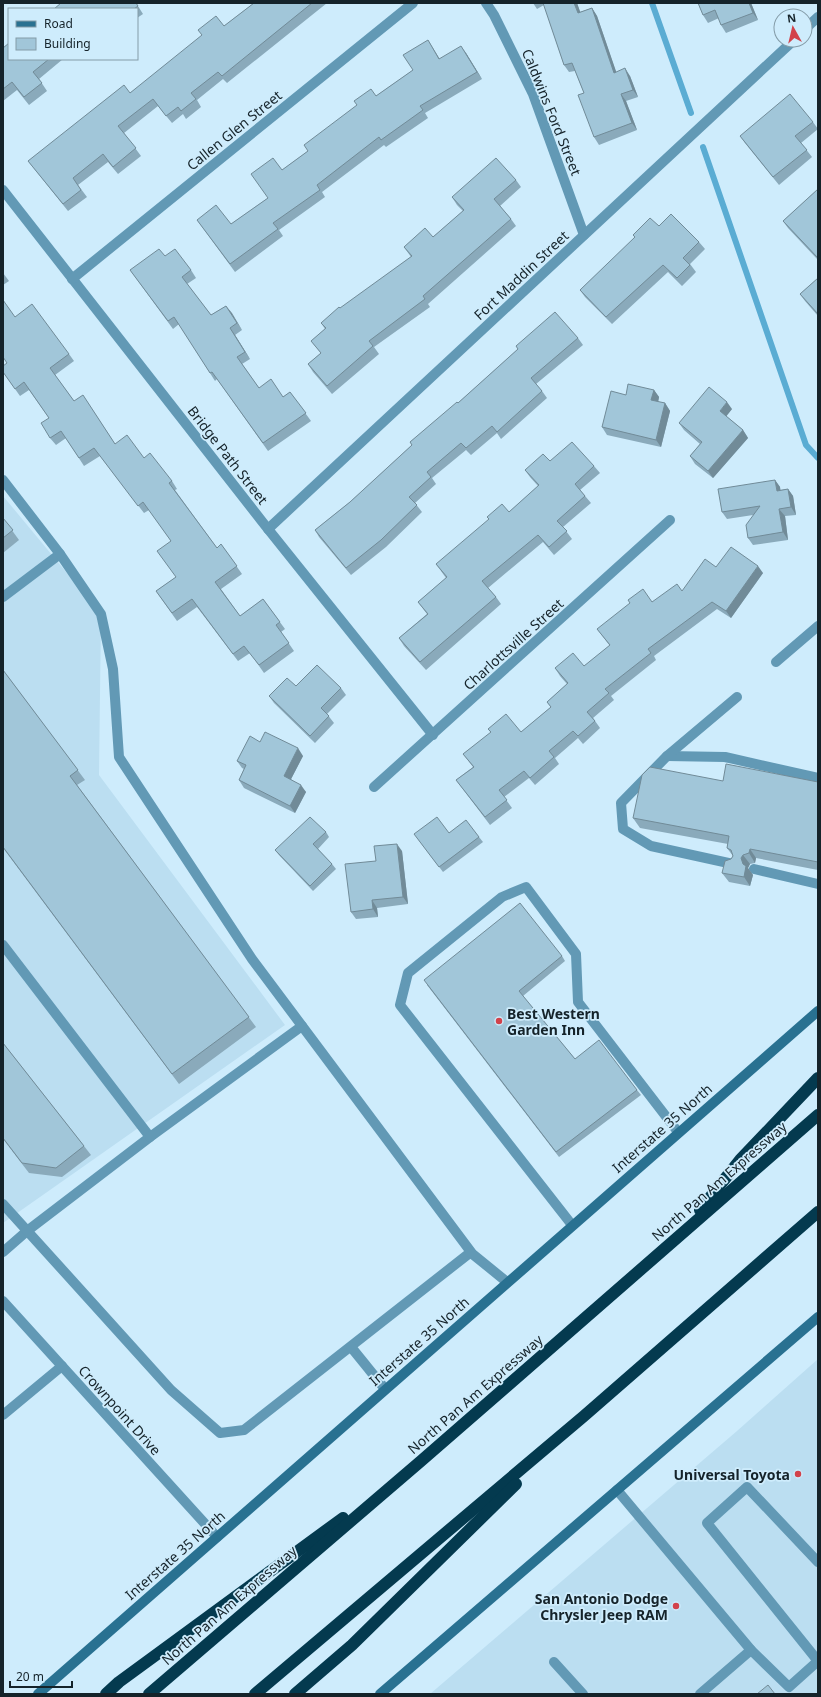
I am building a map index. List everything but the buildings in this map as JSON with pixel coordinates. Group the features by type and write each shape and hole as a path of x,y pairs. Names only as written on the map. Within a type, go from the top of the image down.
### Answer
{"highway":[{"path":"679,1236 740,1160 818,1078"},
{"name":"North Pan Am Expressway","path":"149,1694 421,1461 818,1115"},
{"path":"255,1694 584,1416 818,1212"},
{"path":"296,1694 352,1645 584,1416"},
{"path":"106,1694 119,1682 421,1461"}],"main road":[{"name":"Interstate 35 North","path":"38,1694 818,1011"},
{"path":"380,1694 818,1317"}],"street":[{"name":"Callen Glen Street","path":"72,279 414,3"},
{"name":"Caldwins Ford Street","path":"486,3 494,15 533,94 584,235"},
{"name":"Fort Maddin Street","path":"268,530 785,48"},
{"name":"Bridge Path Street","path":"3,190 268,530 433,736"},
{"path":"3,480 60,554 101,614 113,669 119,757 252,959 470,1252 507,1282"},
{"name":"Charlottsville Street","path":"374,787 433,736 670,520"},
{"path":"3,597 60,554"},
{"path":"776,662 818,626"},
{"path":"733,864 651,846 623,829 621,803 667,756 737,697"},
{"path":"667,756 725,757 818,778"},
{"path":"754,869 818,884"},
{"path":"572,1225 400,1004 408,973 502,897 526,887 576,954 578,1002 678,1132"},
{"path":"3,945 150,1138"},
{"path":"3,1252 27,1231 150,1138 302,1026"},
{"path":"3,1204 171,1390 220,1433 244,1430 470,1252"},
{"name":"Crownpoint Drive","path":"3,1302 217,1537"},
{"path":"350,1347 385,1389"},
{"path":"3,1415 62,1366"},
{"path":"617,1490 751,1650 789,1687 818,1661 707,1523 747,1487 818,1562"},
{"path":"700,1694 751,1650"},
{"path":"554,1662 583,1694"}],"shaded area":[{"path":"3,496 101,614 99,775 285,1025 3,1223"},
{"name":"San Antonio Dodge Chrysler Jeep RAM","path":"818,1359 818,1694 430,1694 737,1431"}],"waterway":[{"path":"652,3 691,113"},
{"path":"703,147 806,445 818,458"}],"place":[{"name":"Best Western Garden Inn","path":"499,1021"},
{"name":"Universal Toyota","path":"798,1474"},
{"name":"San Antonio Dodge Chrysler Jeep RAM","path":"676,1606"}]}
